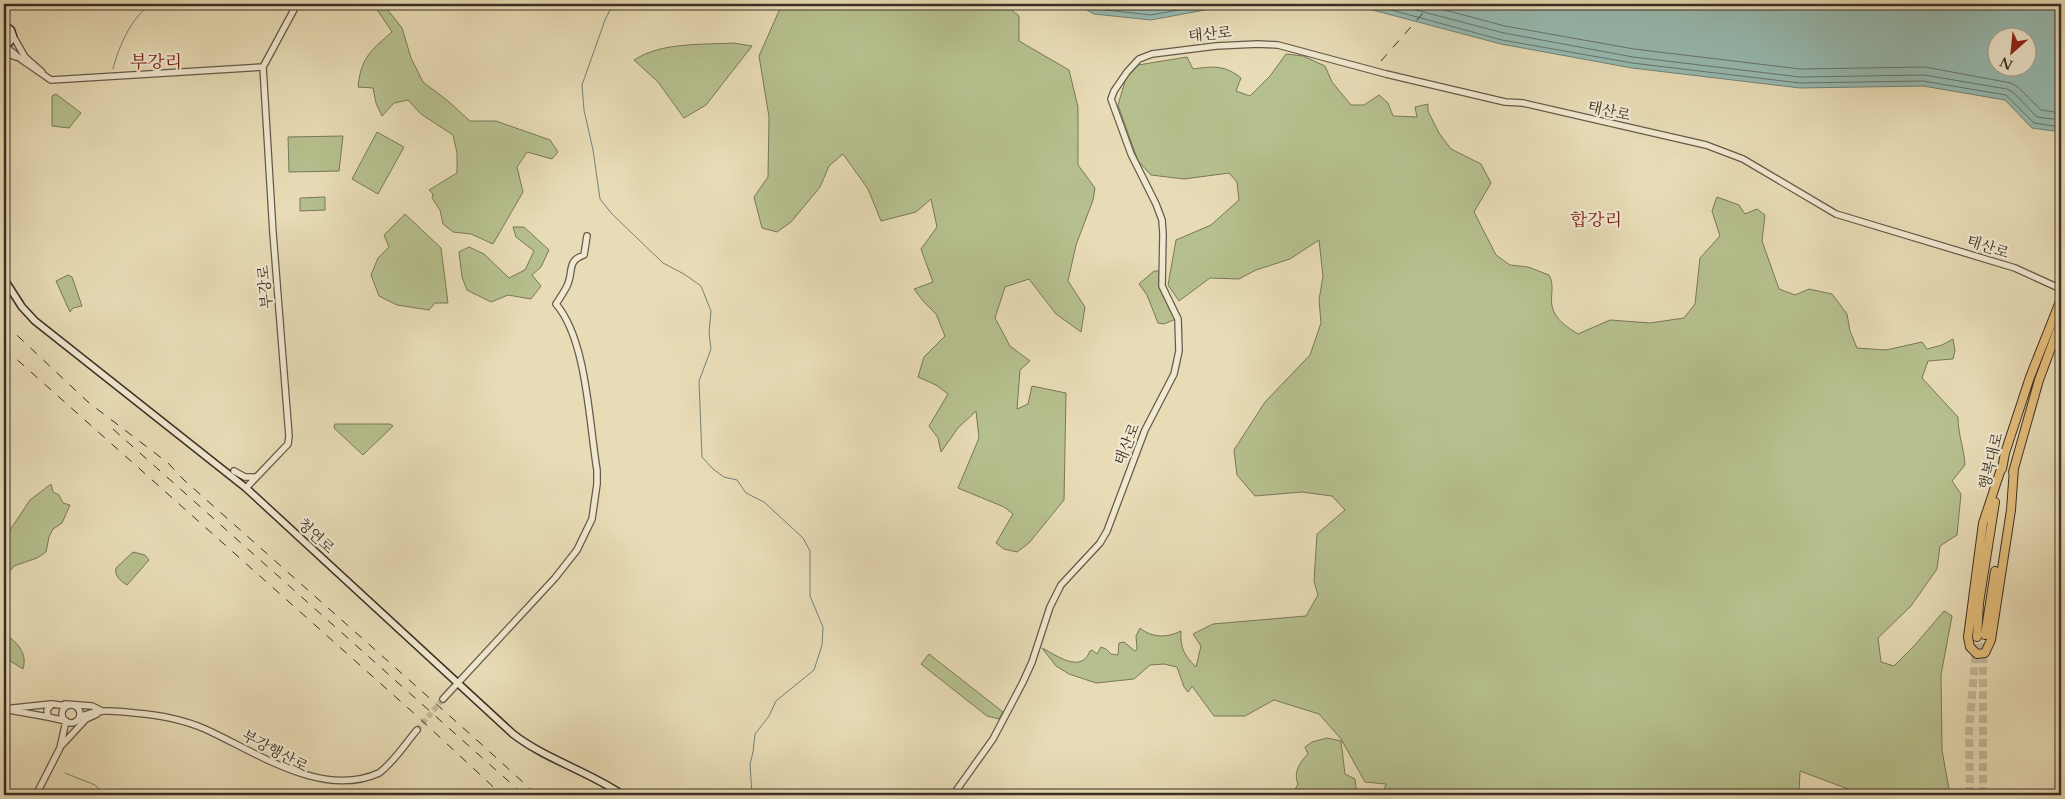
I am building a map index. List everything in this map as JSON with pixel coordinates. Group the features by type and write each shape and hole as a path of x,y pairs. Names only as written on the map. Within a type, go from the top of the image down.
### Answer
{"highway":[{"name":"행복대로","path":"2061,299 2030,376 2002,466 1979,603 1981,636 2014,468 2039,380 2061,321"},
{"path":"2002,466 1983,523 1968,637 1970,647 1977,654 1985,653 1991,640 2011,510 2014,468"}],"main road":[{"path":"4,25 11,30 13,36 10,42 4,46"},
{"name":"청연로","path":"4,279 22,307 35,321 246,488 513,734 530,748 606,784 623,795"}],"street":[{"path":"4,46 43,77 51,80 263,67 297,4"},
{"path":"13,36 25,57 51,80"},
{"name":"태산로","path":"953,795 993,739 1023,682 1032,662 1050,607 1061,586 1100,543 1107,531 1145,430 1177,365 1179,351 1178,319 1162,286 1162,220 1128,146 1111,100 1114,91 1127,72 1140,59 1152,54 1216,46 1278,45 1409,80 1679,138 1743,158 1836,214 1991,260 2034,276 2061,289"},
{"path":"4,56 13,56 22,60"},
{"name":"부강로","path":"246,488 288,444 289,436 273,233 263,67"},
{"path":"443,699 562,568 584,538 592,519 597,470 585,385 576,338 572,328 556,304 567,286 571,264 576,258 584,255 587,236"},
{"path":"234,471 245,477 256,477"},
{"path":"52,704 104,712"},
{"path":"48,717 47,710 52,704"},
{"path":"4,709 52,704 73,704 92,706 104,712"},
{"path":"60,746 66,721 63,712 67,706"},
{"path":"36,795 60,746 80,714 77,707"},
{"path":"4,709 48,717 61,722 60,746"},
{"path":"56,720 77,720 91,712 104,712"},
{"path":"60,746 86,719 104,712"},
{"name":"부강행산로","path":"104,712 161,715 184,721 214,733 303,782"},
{"path":"328,787 347,786 368,780 380,773 417,730"}],"green space":[{"path":"358,4 383,4 402,28 411,58 423,82 470,121 496,121 550,140 558,152 552,159 527,152 517,167 523,192 493,244 471,234 453,232 443,224 440,210 432,198 433,194 429,190 457,173 457,153 453,135 421,114 408,100 394,103 382,116 376,103 373,88 358,87 364,62 372,50 392,32 374,5 362,7"},
{"path":"782,4 1004,4 1019,16 1019,41 1069,70 1078,107 1078,165 1095,188 1093,200 1076,245 1068,281 1085,307 1081,332 1056,314 1029,279 1005,287 995,318 1010,346 1030,361 1020,370 1017,409 1028,404 1032,386 1066,393 1064,500 1029,543 1017,552 1004,549 996,543 1013,514 1004,507 958,488 979,438 976,411 958,428 941,452 938,438 929,426 948,394 936,385 918,377 924,357 945,336 936,314 914,289 933,282 921,249 937,227 931,199 916,212 881,221 868,189 843,154 829,166 820,187 791,222 777,232 762,228 754,197 768,177 769,117 759,56"},
{"path":"733,43 752,46 706,105 684,118 658,82 634,60 645,54 669,47"},
{"path":"1286,54 1303,56 1325,66 1332,82 1351,105 1364,105 1379,95 1388,103 1393,116 1417,117 1415,107 1428,104 1428,111 1439,133 1451,149 1481,164 1491,183 1474,212 1496,255 1510,265 1528,267 1549,275 1552,283 1552,306 1554,311 1562,323 1578,334 1610,320 1650,323 1684,318 1695,304 1700,258 1720,236 1712,211 1717,197 1739,205 1745,214 1757,209 1765,215 1762,241 1779,289 1795,295 1809,289 1832,294 1847,314 1850,331 1857,348 1886,350 1922,342 1927,349 1942,345 1953,339 1955,351 1953,359 1928,361 1922,378 1958,417 1965,465 1952,481 1961,494 1957,535 1940,546 1937,569 1911,606 1878,638 1881,662 1894,666 1944,611 1952,616 1941,675 1942,750 1949,789 1948,795 1864,795 1800,771 1799,795 1382,795 1386,784 1365,782 1341,739 1319,714 1274,700 1245,716 1214,716 1192,686 1188,692 1184,687 1177,667 1164,664 1150,665 1134,679 1096,683 1069,674 1056,666 1042,648 1062,659 1075,662 1086,658 1092,650 1097,654 1101,647 1111,654 1118,655 1119,643 1124,642 1135,651 1137,649 1136,636 1140,628 1150,634 1160,636 1181,631 1181,642 1184,651 1188,659 1196,667 1201,646 1193,634 1213,624 1306,616 1318,595 1314,581 1317,534 1345,510 1332,496 1302,492 1255,496 1237,475 1234,450 1265,402 1310,355 1321,323 1319,300 1323,276 1319,240 1290,259 1256,270 1239,279 1210,278 1179,301 1168,285 1176,240 1211,225 1239,200 1237,182 1229,173 1184,179 1151,175 1138,161 1118,105 1126,78 1138,65 1187,57 1193,69 1218,67 1235,74 1241,78 1236,91 1250,96 1270,76"},
{"path":"56,94 81,113 69,128 52,126 52,96"},
{"path":"377,132 404,147 378,194 352,179"},
{"path":"343,136 339,171 289,172 288,137"},
{"path":"325,197 325,210 300,211 300,198"},
{"path":"405,214 441,248 448,303 435,303 429,310 397,305 379,296 371,275 378,258 389,247 384,235"},
{"path":"513,227 524,227 549,250 541,267 532,275 541,286 531,299 508,295 491,302 467,290 462,277 459,252 469,247 484,254 509,278 525,270 534,251 516,237"},
{"path":"1154,271 1159,271 1159,283 1176,319 1164,324 1158,323 1147,295 1139,284"},
{"path":"68,275 72,277 82,306 73,308 70,312 56,281"},
{"path":"335,424 390,424 393,426 363,455 334,428"},
{"path":"51,484 53,492 59,495 63,503 70,505 62,523 53,529 46,552 37,558 14,566 4,578 4,539 30,500"},
{"path":"133,552 145,555 149,560 127,585 117,576 116,568"},
{"path":"4,633 20,648 24,657 23,669 4,657"},
{"path":"929,654 1003,712 999,719 987,716 921,664"},
{"path":"1327,738 1341,741 1345,774 1355,779 1357,795 1287,795 1293,793 1298,784 1296,775 1298,768 1308,754 1305,747 1312,742"}],"water":[{"path":"1076,4 1237,4 1151,20 1094,14"},
{"path":"1350,4 2061,4 2061,132 2032,128 2005,100 1923,86 1800,88 1632,68 1501,44"}],"waterway":[{"path":"113,69 122,42 132,24 152,4"},
{"path":"613,4 605,20 582,85 584,110 593,150 600,199 612,214 663,263 701,286 711,311 709,333 711,349 699,381 702,457 724,477 737,480 746,493 764,502 803,538 810,551 810,596 823,627 822,645 814,670 776,701 769,716 755,734 750,764 752,795"},
{"path":"65,773 95,785 105,795"}],"tunnel":[{"path":"1983,795 1983,663 1985,635"},
{"path":"1970,795 1969,731 1977,637"},
{"path":"417,730 443,699"}],"railway":[{"path":"1381,61 1431,4"},
{"path":"4,323 88,402 168,463 184,480 537,795"},
{"path":"4,348 417,716 502,795"},
{"path":"113,429 524,795"}],"district":[{"name":"부강리","path":"156,62"},
{"name":"합강리","path":"1596,220"}]}
